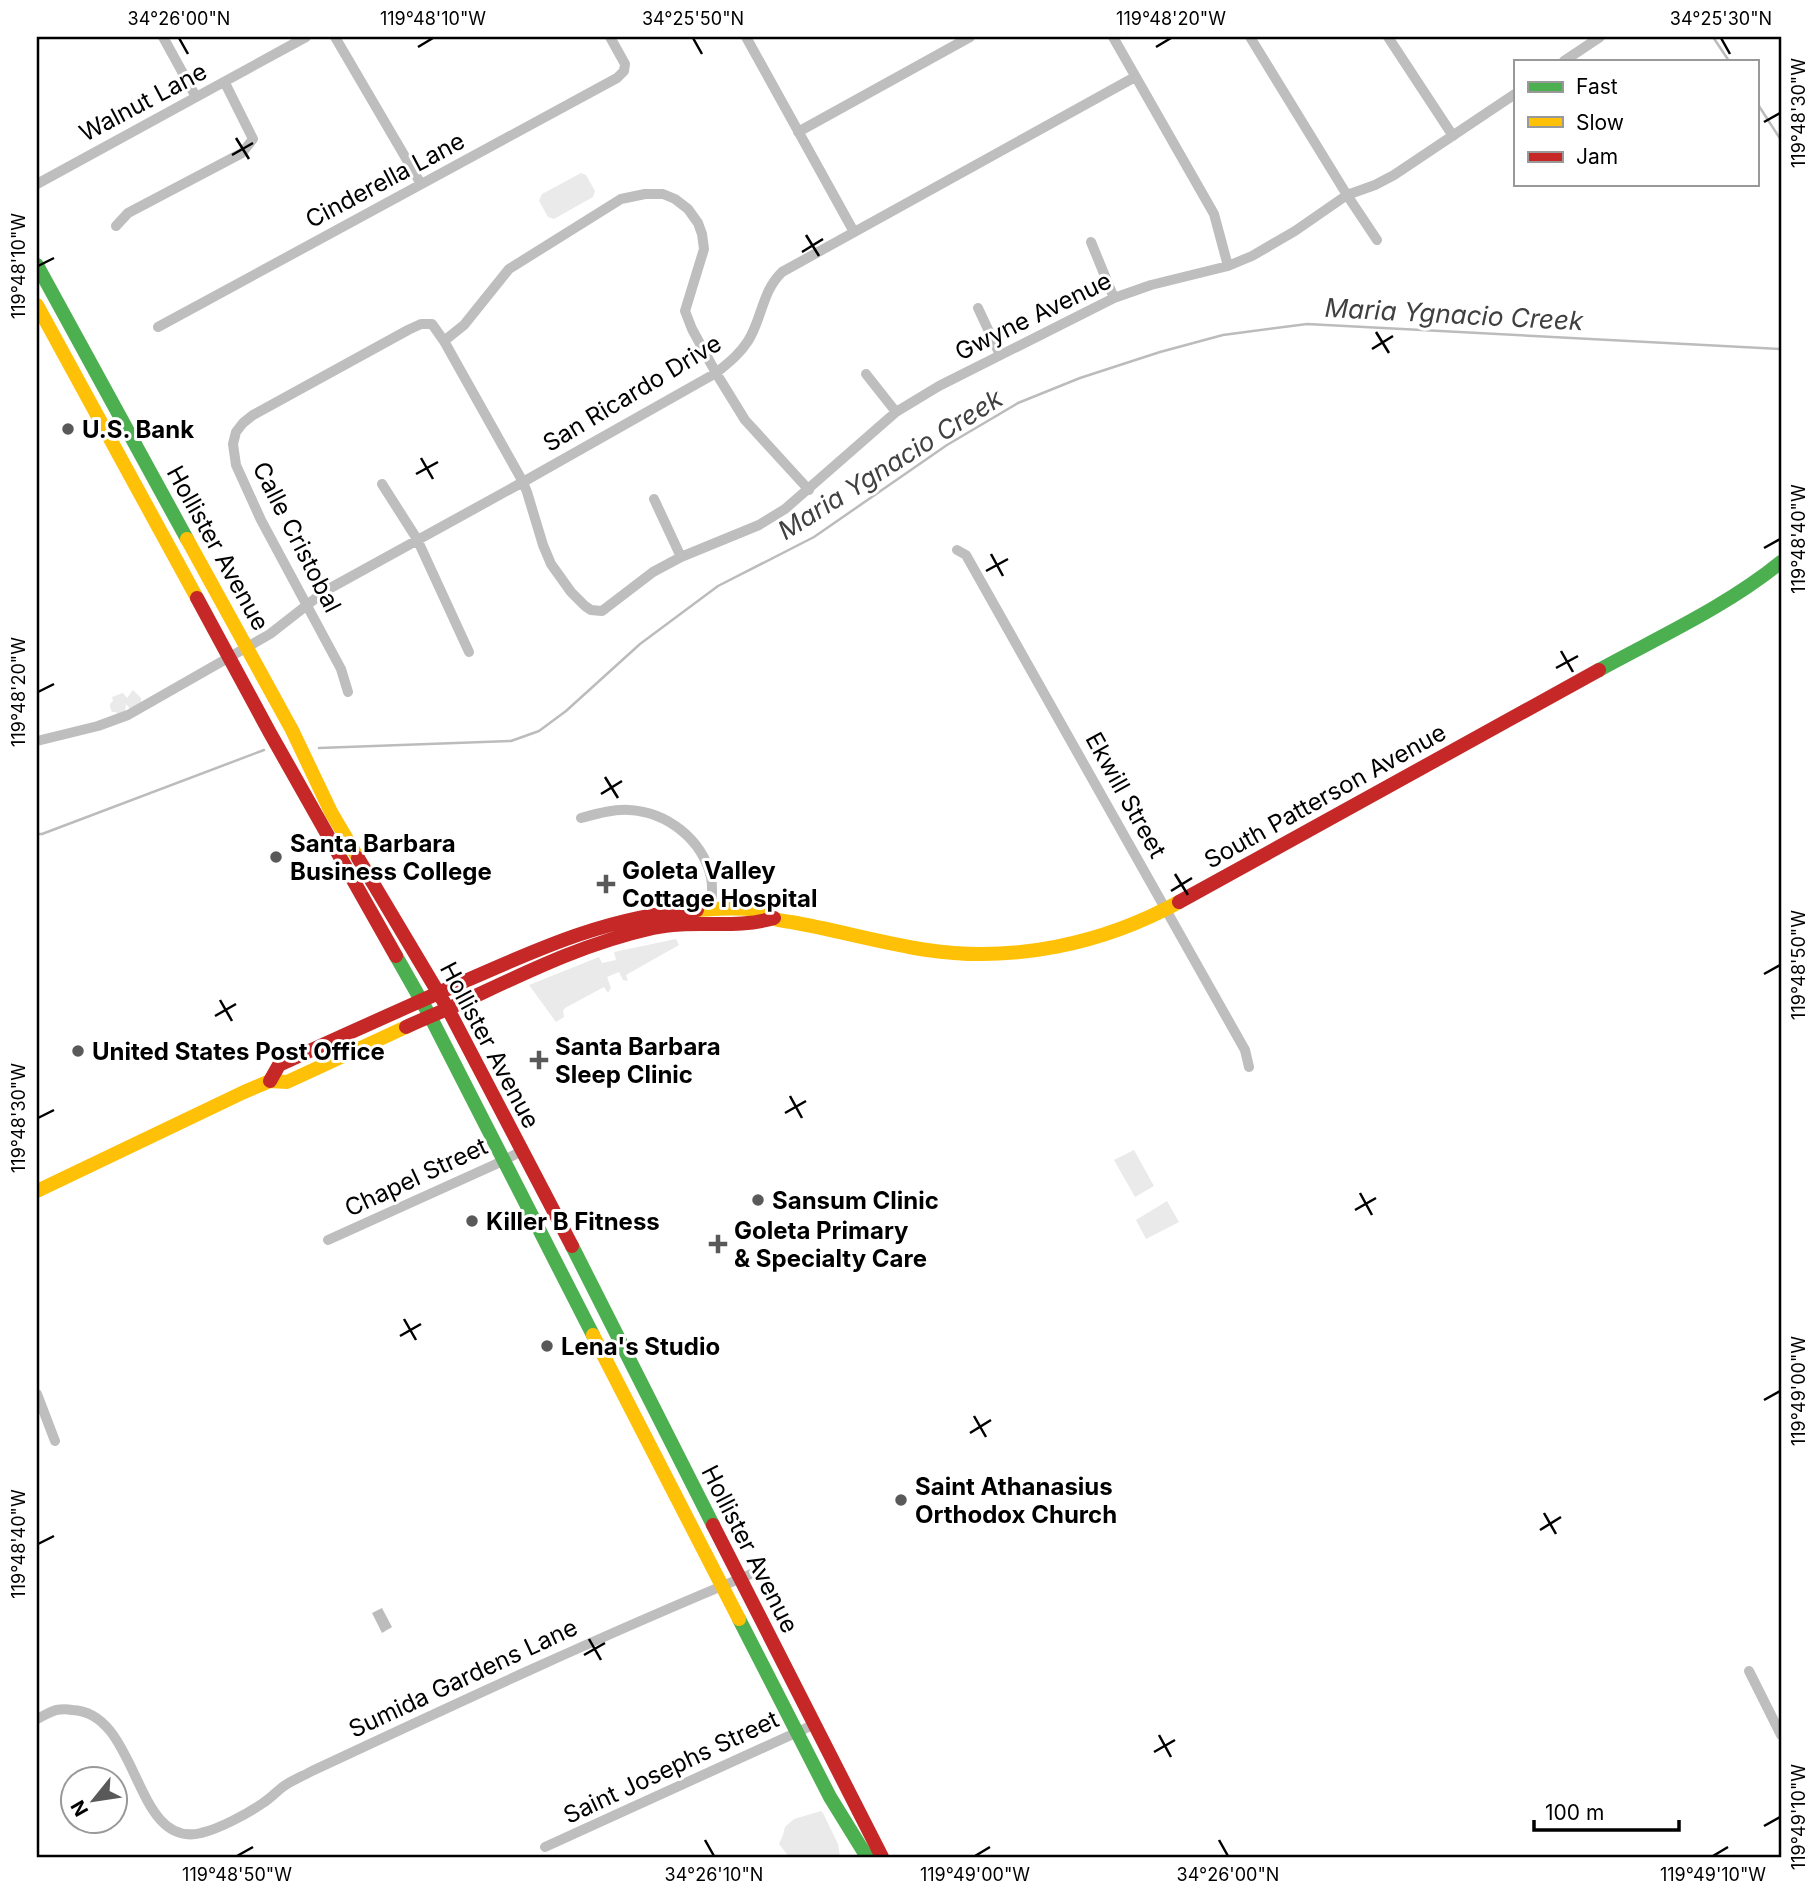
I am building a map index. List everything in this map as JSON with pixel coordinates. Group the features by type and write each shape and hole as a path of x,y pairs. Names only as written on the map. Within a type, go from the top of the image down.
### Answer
{"main road":[{"name":"Hollister Avenue","path":"37,265 292,730 331,812 439,993 745,1576 814,1724 882,1857"},
{"name":"Hollister Avenue","path":"37,305 270,733 422,1000 830,1797 867,1857"},
{"name":"South Patterson Avenue","path":"270,1081 279,1065 536,950 574,936 645,917 711,909 760,911 774,918 925,950 993,954 1082,942 1125,928 1166,909 1725,601 1759,580 1781,562"},
{"name":"South Patterson Avenue","path":"37,1191 270,1081 287,1082 548,962 601,941 656,927 758,923 774,918"}],"street":[{"path":"163,37 196,97"},
{"path":"335,37 421,184"},
{"name":"Cinderella Lane","path":"158,327 617,78 624,71 625,64 610,37"},
{"path":"746,37 854,232"},
{"path":"798,132 970,37"},
{"path":"1113,37 1214,214 1228,266"},
{"path":"1250,37 1377,240"},
{"path":"1388,37 1453,136"},
{"path":"1566,60 1600,37"},
{"name":"Walnut Lane","path":"37,184 303,38"},
{"name":"San Ricardo Drive","path":"37,741 98,726 128,715 247,648 280,627 325,591 716,373 735,358 748,341 773,281 782,272 1135,76"},
{"path":"116,226 128,213 242,152 253,139 225,83"},
{"name":"Gwyne Avenue","path":"523,482 542,545 551,564 571,592 591,610 602,611 653,572 681,557 759,525 785,509 896,412 939,386 1114,298 1152,285 1228,266 1252,256 1347,195 1394,175 1514,95"},
{"path":"523,482 444,341 464,326 509,269 621,200 645,194 663,194 688,209 702,234 704,249 685,311 692,329 745,420 809,490"},
{"path":"1091,242 1114,298"},
{"path":"978,308 1000,355"},
{"name":"Calle Cristobal","path":"348,692 341,669 261,520 236,465 233,444 236,432 253,415 421,324 432,324 444,341"},
{"path":"866,373 896,412"},
{"path":"220,441 233,444"},
{"path":"382,484 417,539 469,652"},
{"path":"654,499 681,557"},
{"name":"Ekwill Street","path":"957,550 966,555 1166,909 1245,1049 1249,1067"},
{"path":"581,818 627,810 654,813 678,827 696,844 706,864 711,877 711,909"},
{"name":"Chapel Street","path":"328,1240 522,1151"},
{"path":"37,1394 55,1441"},
{"name":"Sumida Gardens Lane","path":"37,1719 62,1709 79,1710 95,1716 108,1726 117,1740 155,1815 178,1833 199,1834 264,1803 286,1785 312,1771 554,1659 745,1576"},
{"path":"1749,1671 1781,1735"},
{"name":"Saint Josephs Street","path":"545,1847 814,1724"}],"shaded area":[{"path":"581,173 586,175 595,191 593,197 554,219 548,217 539,201 542,194"},
{"path":"133,690 141,698 141,705 130,709 126,704 125,713 112,712 112,697 123,693 127,698"},
{"path":"676,939 679,945 626,975 628,981 623,980 619,972 607,977 611,988 608,993 604,987 565,1008 564,1017 556,1022 529,985 599,957 602,963 616,960 614,952"},
{"path":"1134,1150 1154,1186 1135,1197 1114,1160"},
{"path":"1167,1201 1179,1222 1146,1239 1136,1220"},
{"path":"382,1608 392,1627 382,1633 372,1613"},
{"path":"821,1811 838,1844 840,1857 789,1857 779,1844 785,1827 794,1819"}],"waterway":[{"path":"1713,37 1728,60"},
{"path":"1758,105 1781,140"},
{"name":"Maria Ygnacio Creek","path":"319,748 511,741 539,731 566,711 640,644 718,586 814,537 947,445 1018,403 1080,378 1160,352 1223,335 1307,324 1781,349"},
{"name":"Maria Ygnacio Creek","path":"37,834 264,750"}],"traffic: fast":[{"path":"37,265 187,539"},
{"path":"1599,670 1716,607 1781,562"},
{"path":"396,956 430,1016 593,1335"},
{"path":"572,1246 713,1525"},
{"path":"739,1619 830,1797 867,1857"}],"traffic: slow":[{"path":"37,305 197,598"},
{"path":"187,539 292,730 331,812 358,858"},
{"path":"697,910 756,910 779,920 910,947 992,954 1057,947 1089,939 1150,917 1179,902"},
{"path":"37,1191 244,1092 270,1081 287,1082 406,1027"},
{"path":"593,1335 739,1619"}],"traffic: jam":[{"path":"197,598 396,956"},
{"path":"1179,902 1599,670"},
{"path":"358,858 448,1009 572,1246"},
{"path":"270,1081 279,1065 543,948 633,919 697,910"},
{"path":"406,1027 559,958 628,934 668,925 744,923 774,918"},
{"path":"713,1525 882,1857"}],"place":[{"name":"U.S. Bank","path":"68,429"},
{"name":"Santa Barbara Business College","path":"276,857"},
{"name":"Goleta Valley Cottage Hospital","path":"606,884"},
{"name":"United States Post Office","path":"78,1051"},
{"name":"Santa Barbara Sleep Clinic","path":"539,1060"},
{"name":"Sansum Clinic","path":"758,1200"},
{"name":"Killer B Fitness","path":"472,1221"},
{"name":"Goleta Primary & Specialty Care","path":"718,1244"},
{"name":"Lena's Studio","path":"547,1346"},
{"name":"Saint Athanasius Orthodox Church","path":"901,1500"}]}
